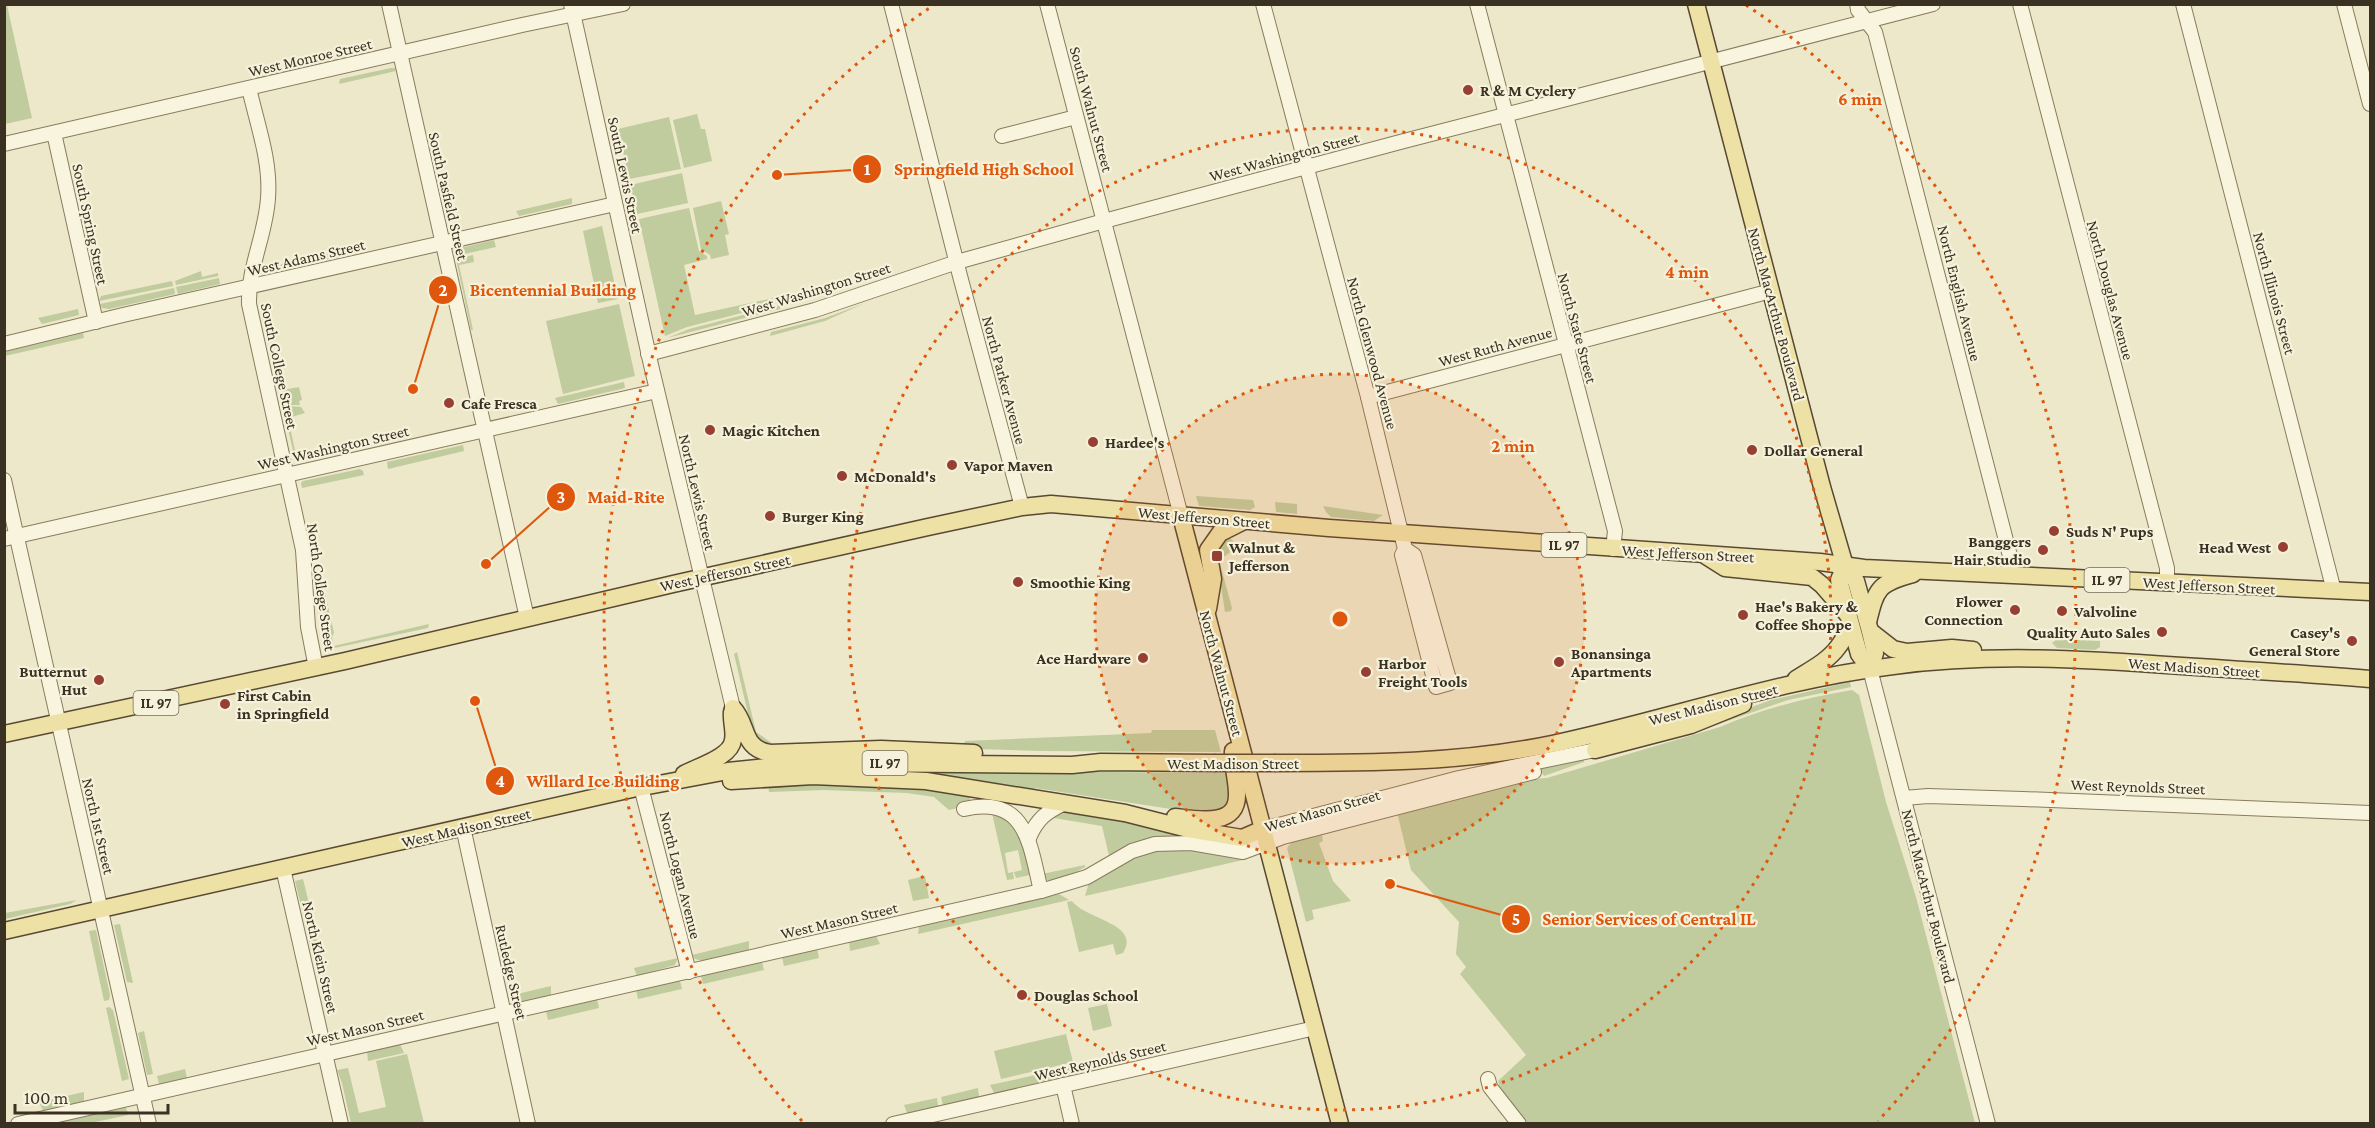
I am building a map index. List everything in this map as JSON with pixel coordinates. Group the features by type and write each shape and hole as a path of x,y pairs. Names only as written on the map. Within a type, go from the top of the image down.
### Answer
{"main road":[{"name":"North MacArthur Boulevard","path":"1696,4 1845,566 1839,580 1875,653 1870,669"},
{"name":"West Jefferson Street","path":"58,722 316,668 700,577 1022,507 1064,504 1181,516 1613,549 1822,562 1845,566 2370,592"},
{"name":"North Walnut Street","path":"1181,516 1340,1124"},
{"path":"1207,615 1213,579 1208,550 1220,533 1246,521"},
{"path":"1705,555 1725,568 1812,577 1859,624 1893,648 1907,652 1952,648 1978,650 2005,657"},
{"path":"1595,750 1691,725 1722,714 1788,684 1829,657 1840,645 1844,635 1859,624 1879,590 1893,581 1922,571"},
{"name":"West Madison Street","path":"100,909 641,786 786,765 1391,762 1481,755 1550,744 1788,684 1870,669 2005,657 2081,659 2370,679"},
{"path":"733,708 742,717 750,742 760,750 770,753 892,750 1101,762"},
{"path":"670,781 728,752 734,739 731,719 733,708"},
{"name":"IL 97","path":"4,734 58,722"},
{"path":"1125,813 1212,820 1229,814 1237,800 1232,754 1236,726"},
{"path":"670,781 691,786 813,776 887,778 964,786 1125,813 1188,829 1242,838 1265,836"},
{"name":"IL 97","path":"4,931 100,909"}],"street":[{"name":"South Pasfield Street","path":"389,4 527,618"},
{"name":"West Monroe Street","path":"4,144 400,53 573,10 622,4"},
{"name":"North Parker Avenue","path":"891,4 1022,507"},
{"name":"South Walnut Street","path":"1047,4 1104,221"},
{"name":"North Glenwood Avenue","path":"1263,4 1368,397 1405,549 1414,555 1450,683 1436,687 1401,555 1405,549"},
{"name":"North State Street","path":"1477,4 1615,531 1613,549"},
{"name":"North English Avenue","path":"1857,4 1866,22 1876,34 2010,556 2011,575"},
{"name":"West Washington Street","path":"648,354 814,310 957,262 1104,221 1933,4"},
{"name":"North Douglas Avenue","path":"2020,4 2167,568 2167,583"},
{"name":"North Illinois Street","path":"2183,4 2334,591"},
{"path":"2344,4 2367,79 2370,104"},
{"name":"South Lewis Street","path":"573,10 648,354"},
{"name":"South College Street","path":"249,88 266,158 268,177 266,217 254,262 249,300 286,475"},
{"path":"1002,136 1076,117"},
{"name":"South Spring Street","path":"54,133 96,322"},
{"name":"West Adams Street","path":"4,344 615,204"},
{"name":"North Walnut Street","path":"1104,221 1181,516"},
{"name":"West Ruth Avenue","path":"1368,397 1771,291"},
{"name":"North Lewis Street","path":"648,354 733,708"},
{"name":"West Washington Street","path":"11,537 657,391"},
{"name":"North College Street","path":"286,475 303,550 308,627 316,668"},
{"name":"North 1st Street","path":"4,480 11,537 58,722 149,1124"},
{"name":"North MacArthur Boulevard","path":"1870,669 1988,1124"},
{"name":"West Mason Street","path":"18,1124 1041,891 1098,872 1132,851 1155,844 1191,843 1243,852 1253,850 1265,836 1459,778 1595,750"},
{"name":"West Mason Street","path":"1265,836 1534,772"},
{"name":"North Logan Avenue","path":"641,786 688,972"},
{"name":"West Reynolds Street","path":"1904,798 1928,796 2023,799 2370,813"},
{"path":"1029,838 1035,825 1045,813 1065,803"},
{"path":"964,809 982,806 999,808 1017,818 1029,838 1041,891"},
{"name":"Rutledge Street","path":"463,827 528,1124"},
{"name":"North Klein Street","path":"284,868 341,1124"},
{"name":"West Reynolds Street","path":"893,1124 1315,1028"},
{"path":"1488,1079 1490,1087 1520,1124"},
{"path":"1063,1085 1072,1124"}],"green space":[{"path":"4,5 7,5 32,118 5,124"},
{"path":"395,68 396,71 339,84 340,79"},
{"path":"697,114 701,129 705,129 712,161 684,168 673,120"},
{"path":"669,117 681,169 629,179 618,129"},
{"path":"682,173 688,203 637,214 630,185"},
{"path":"572,198 572,204 519,216 516,211"},
{"path":"721,201 729,234 725,235 729,255 711,259 710,255 701,249 693,208"},
{"path":"689,208 699,251 707,256 707,259 684,265 695,315 778,297 773,305 687,327 665,336 639,219"},
{"path":"602,226 618,299 598,303 583,231"},
{"path":"494,240 496,247 455,256 456,249"},
{"path":"345,250 346,255 267,273 268,267"},
{"path":"473,255 474,262 459,265 473,330 471,330 456,259"},
{"path":"201,271 202,277 218,273 218,276 176,285 175,281"},
{"path":"219,278 220,284 178,294 176,287"},
{"path":"172,281 173,286 99,301 101,296"},
{"path":"174,288 175,294 109,309 102,308 100,304"},
{"path":"865,303 825,321 770,336 771,332 825,318"},
{"path":"619,304 635,376 563,394 546,321"},
{"path":"781,305 780,309 667,338 689,329"},
{"path":"78,309 79,315 42,324 38,318"},
{"path":"83,333 84,338 5,356 5,352"},
{"path":"278,380 283,390 299,387 302,400 299,401 300,405 283,405"},
{"path":"624,382 625,388 558,404 555,398"},
{"path":"283,407 301,407 305,413 288,418 296,455 294,455"},
{"path":"463,445 464,451 388,469 387,462"},
{"path":"360,469 364,475 302,488 303,481"},
{"path":"1196,496 1253,500 1255,507 1250,510 1199,506"},
{"path":"1275,502 1297,504 1297,514 1276,512"},
{"path":"1323,506 1383,515 1374,521 1331,517"},
{"path":"1229,537 1236,544 1235,549 1219,560 1232,608 1231,611 1225,612 1216,555 1219,546"},
{"path":"317,571 320,571 334,633 333,643 324,646 319,608"},
{"path":"429,624 428,628 325,650 325,648"},
{"path":"2057,639 2100,641 2100,647 2095,650 2057,648 2052,643"},
{"path":"737,652 756,732 776,746 843,742 964,744 965,741 1151,733 1152,730 1215,730 1221,752 1042,751 881,746 772,749 753,735 734,654"},
{"path":"1850,682 1851,687 1788,700 1678,738 1596,759 1599,755 1714,721 1771,700"},
{"path":"1852,690 1859,695 1886,802 1916,897 1975,1123 1528,1123 1502,1093 1498,1081 1526,1055 1460,974 1466,967 1456,954 1459,922 1411,870 1397,812 1532,779 1547,778 1720,727 1769,709"},
{"path":"1584,758 1584,762 1544,776 1538,766"},
{"path":"840,770 1225,773 1230,797 1224,806 1203,814 1035,788 1035,790"},
{"path":"789,783 896,786 968,796 974,804 949,810 934,797 907,793 824,790 769,792 768,785"},
{"path":"1066,811 1178,832 1177,837 1101,861 1109,856 1102,826 1054,818 1053,815"},
{"path":"992,813 1010,823 1016,830 1023,846 1030,875 1016,878 1014,872 1022,870 1018,850 1005,853 1008,873 1013,872 1014,879 1007,880"},
{"path":"1322,835 1323,841 1319,843 1333,881 1351,901 1312,910 1314,919 1306,922 1287,848 1292,842"},
{"path":"1153,849 1181,849 1243,860 1085,896 1089,882 1112,867"},
{"path":"1085,865 1071,875 1060,879 1045,879 1042,874"},
{"path":"925,876 929,898 913,901 908,880"},
{"path":"303,879 312,916 304,918 295,881"},
{"path":"1059,894 1069,900 918,934 919,926"},
{"path":"77,900 70,904 5,919 5,913"},
{"path":"1072,901 1088,913 1110,923 1125,935 1127,943 1123,953 1116,955 1113,944 1079,952 1067,902"},
{"path":"312,918 319,952 311,951 305,920"},
{"path":"120,924 133,983 127,982 114,925"},
{"path":"96,930 110,995 109,1000 104,1001 89,931"},
{"path":"876,936 880,944 850,951 849,942"},
{"path":"749,941 749,950 703,961 695,959 692,955"},
{"path":"817,949 819,958 784,966 782,957"},
{"path":"678,958 675,965 637,976 634,968"},
{"path":"762,962 764,970 703,984 701,976"},
{"path":"680,981 682,989 638,999 636,990"},
{"path":"551,986 551,995 515,1003 513,995"},
{"path":"597,999 599,1008 548,1020 546,1011"},
{"path":"1107,1004 1112,1026 1093,1031 1088,1008"},
{"path":"106,1008 113,1010 129,1079 122,1081"},
{"path":"144,1031 153,1074 147,1075 138,1033"},
{"path":"1066,1034 1073,1062 1001,1079 994,1051"},
{"path":"400,1044 404,1053 368,1061 367,1051"},
{"path":"407,1054 424,1123 351,1123 337,1070 348,1068 359,1113 386,1107 376,1061"},
{"path":"1100,1061 1102,1069 994,1093 990,1085"},
{"path":"185,1069 187,1078 159,1084 157,1076"},
{"path":"978,1088 979,1097 943,1105 941,1097"},
{"path":"84,1092 84,1102 43,1111 39,1102"},
{"path":"937,1098 938,1106 907,1113 904,1105"},
{"path":"126,1107 128,1115 91,1123 52,1123"}],"place":[{"name":"R & M Cyclery","path":"1468,90"},
{"name":"Springfield High School","path":"777,175"},
{"name":"Bicentennial Building","path":"413,389"},
{"name":"Cafe Fresca","path":"449,403"},
{"name":"Magic Kitchen","path":"710,430"},
{"name":"Hardee's","path":"1093,442"},
{"name":"Dollar General","path":"1752,450"},
{"name":"Vapor Maven","path":"952,465"},
{"name":"McDonald's","path":"842,476"},
{"name":"Burger King","path":"770,516"},
{"name":"Suds N' Pups","path":"2054,531"},
{"name":"Head West","path":"2283,547"},
{"name":"Banggers Hair Studio","path":"2043,550"},
{"name":"Walnut & Jefferson","path":"1217,556"},
{"name":"Maid-Rite","path":"486,564"},
{"name":"Smoothie King","path":"1018,582"},
{"name":"Flower Connection","path":"2015,610"},
{"name":"Valvoline","path":"2062,611"},
{"name":"Hae's Bakery & Coffee Shoppe","path":"1743,615"},
{"name":"Quality Auto Sales","path":"2162,632"},
{"name":"Casey's General Store","path":"2352,641"},
{"name":"Ace Hardware","path":"1143,658"},
{"name":"Bonansinga Apartments","path":"1559,662"},
{"name":"Harbor Freight Tools","path":"1366,672"},
{"name":"Butternut Hut","path":"99,680"},
{"name":"Willard Ice Building","path":"475,701"},
{"name":"First Cabin in Springfield","path":"225,704"},
{"name":"Senior Services of Central IL","path":"1390,884"},
{"name":"Douglas School","path":"1022,995"}]}
